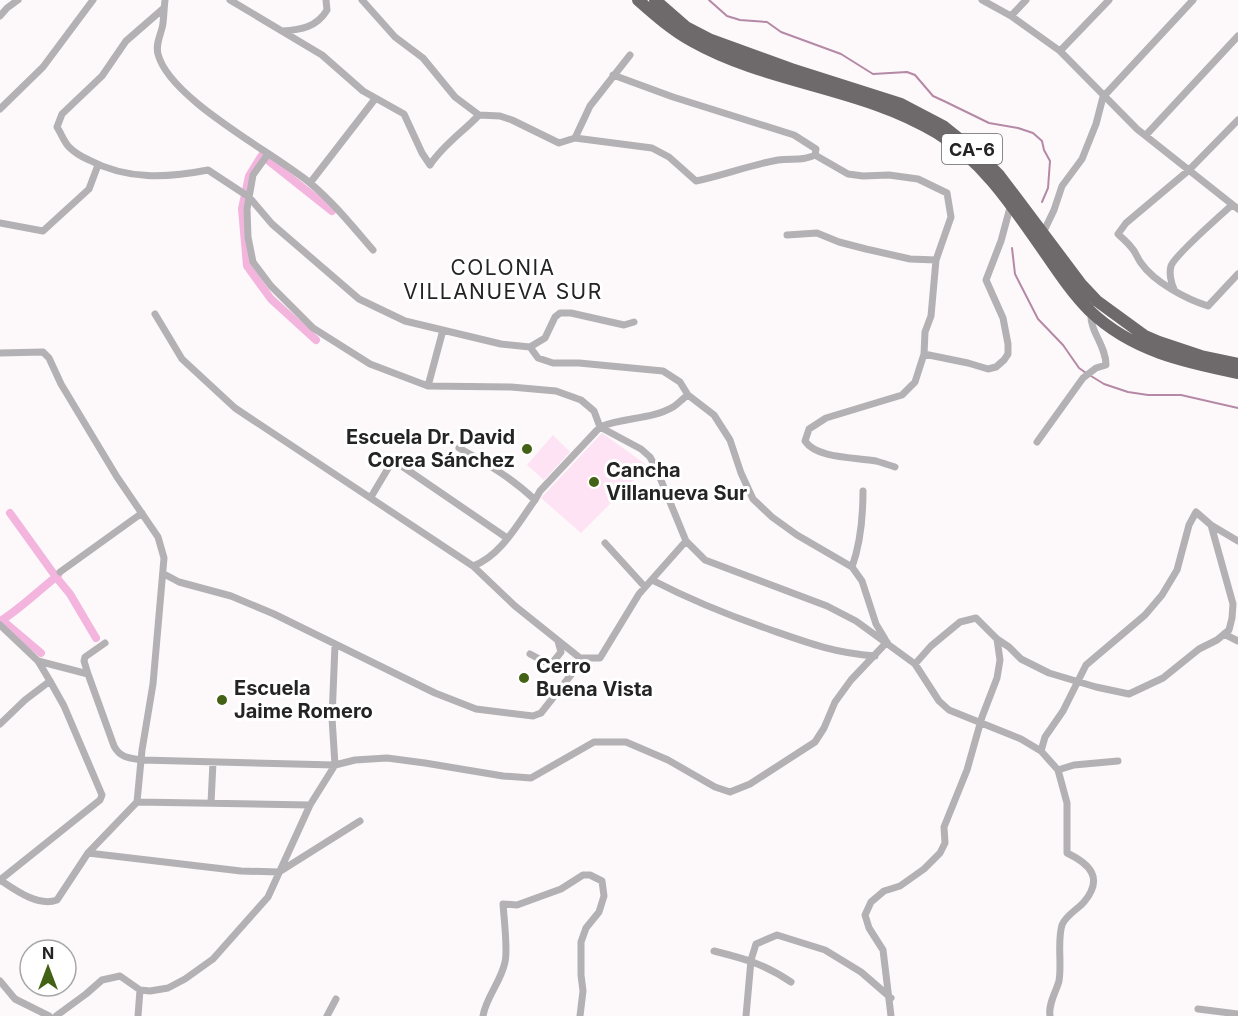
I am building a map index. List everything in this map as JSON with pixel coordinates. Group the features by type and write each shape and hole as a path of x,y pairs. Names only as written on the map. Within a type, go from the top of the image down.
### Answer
{"highway":[{"name":"CA-6","path":"638,0 668,26 713,51 745,64 891,111 915,121 963,151 988,175 1097,301 1145,336 1182,351 1238,364"},
{"name":"CA-6","path":"655,0 686,27 711,40 791,69 901,104 923,114 943,126 979,155 999,175 1012,200"},
{"name":"CA-6","path":"1039,236 1065,282 1091,312 1131,340 1154,352 1180,361 1238,373"}],"street":[{"path":"0,16 18,0"},
{"path":"0,109 43,68 93,0"},
{"path":"165,0 163,25 158,43 158,54 165,69 187,94 310,183 336,208 373,250"},
{"path":"230,0 322,55 342,74 375,99 404,114 430,165 440,150 461,134 479,115"},
{"path":"282,31 303,29 322,18 327,10 326,0"},
{"path":"362,0 395,37 423,58 455,97 479,115 500,116 512,120 559,143 575,138 652,148 669,157 696,181 747,167 815,155"},
{"path":"982,0 1011,16 1060,51 1103,96 1146,135 1235,207 1180,253 1172,264 1171,275 1174,289"},
{"path":"1011,16 1026,0"},
{"path":"1060,51 1109,0"},
{"path":"1039,236 1054,210 1062,186 1082,159 1096,124 1103,96 1192,0"},
{"path":"164,8 126,42 102,76 62,114 57,127 69,147 99,165 136,176 165,176 208,170 249,197 272,224 359,299 405,321 501,344 530,348 545,338 555,317 560,313 571,313 624,325 634,322"},
{"path":"1146,135 1238,36"},
{"path":"575,138 590,106 630,55"},
{"path":"613,75 673,97 794,135 816,149 815,155"},
{"path":"310,183 375,99"},
{"path":"1238,120 1189,170 1126,223 1118,234 1132,247 1141,264 1155,278 1186,297 1208,306 1238,274"},
{"path":"268,154 256,168 247,210 248,237 253,262 271,286 313,328 370,364 428,386 511,387 556,391 581,400 594,411 600,427 641,449 650,457 657,468 686,541 705,560 827,606 856,621 915,664 939,701 949,710 1022,740 1041,751 1058,770 1067,803 1067,853 1082,860 1089,867 1093,874 1094,884 1086,900 1062,925 1059,981 1053,995 1050,1016"},
{"path":"815,155 849,174 890,175 918,179 947,193 951,217 936,261 931,316 925,332 924,354 915,382 902,395 826,418 809,429 805,441 810,448 846,458 878,461 895,467"},
{"path":"0,223 43,231 89,189 99,165"},
{"path":"924,354 988,369 996,366 1008,354 1003,318 986,280 1001,241 1012,200"},
{"path":"787,235 817,233 866,249 910,259 936,261"},
{"path":"1037,442 1083,378 1094,369 1106,365 1106,356 1091,325 1091,312"},
{"path":"155,314 182,359 235,408 473,566 515,606 580,658 600,658 645,587 686,541"},
{"path":"428,386 443,330"},
{"path":"530,348 538,358 553,363 579,363 663,371 680,382 688,395 714,415 730,440 753,499 772,518 852,567 862,581 876,624 887,642"},
{"path":"0,353 43,352 49,358 61,384 111,468 158,537 164,558 153,684 142,750 137,802 88,853 57,900 49,903 36,900 0,880 100,800 100,788 51,681 38,661 0,626"},
{"path":"473,566 484,562 507,538 540,491 600,427 611,422 647,416 673,407 688,395"},
{"path":"459,448 488,464 520,486 535,500"},
{"path":"371,497 393,460 507,538"},
{"path":"852,567 862,524 863,491"},
{"path":"1041,751 1045,737 1063,711 1086,665 1145,615 1162,595 1177,570 1189,525 1196,512 1211,525 1238,541"},
{"path":"60,572 142,513"},
{"path":"915,664 931,646 960,622 976,618 1021,659 1049,672 1129,693 1163,678 1199,649 1229,630 1233,604 1211,525"},
{"path":"605,543 645,587"},
{"path":"164,574 179,582 231,596 274,614 435,693 476,709 533,716 541,713 574,671 580,658"},
{"path":"652,580 714,610 752,625 828,650 875,656"},
{"path":"1224,634 1238,641"},
{"path":"530,654 545,662 554,662 561,652 556,638"},
{"path":"891,1016 891,998 883,950 869,927 865,915 872,902 884,891 900,886 924,869 940,853 945,843 944,827 968,770 980,724 999,670 1000,649 997,639"},
{"path":"105,643 85,657 84,661 116,750 126,758 335,765 355,760 387,758 503,776 531,778 594,742 626,742 668,760 715,787 730,792 750,784 815,742 835,702 851,680 887,642"},
{"path":"56,1016 102,980 112,976 120,976 140,990 150,991 168,988 185,979 213,959 268,897 310,805 335,765 332,718 334,645"},
{"path":"38,661 88,674"},
{"path":"0,723 25,700 51,681"},
{"path":"1058,770 1074,765 1118,761"},
{"path":"211,803 213,762"},
{"path":"137,802 310,805"},
{"path":"88,853 241,871 279,872 360,822"},
{"path":"483,1016 484,1007 497,986 506,962 503,904 517,905 561,889 583,875 590,875 602,881 604,896 599,912 586,928 581,942 583,991 580,1016"},
{"path":"746,1016 751,960 756,944 777,935 838,956 891,998"},
{"path":"714,951 751,960 771,968 791,982"},
{"path":"0,981 15,999 49,1016"},
{"path":"138,1016 140,990"},
{"path":"327,1016 336,999"},
{"path":"1198,1009 1238,1014"}],"shaded area":[{"name":"Cancha Villanueva Sur","path":"602,433 648,466 581,533 541,498"},
{"path":"553,435 570,452 544,480 527,465"}],"waterway":[{"path":"709,0 727,16 740,20 767,22 781,32 841,54 873,74 907,72 915,75 933,96 989,123 1033,133 1042,141 1050,161 1048,188 1042,202"},
{"path":"246,190 249,176 263,156"},
{"path":"269,161 332,211"},
{"path":"244,199 242,209 247,266 271,299 316,340"},
{"path":"1012,248 1015,274 1038,319 1063,345 1079,368 1086,373"},
{"path":"1091,376 1104,384 1128,392 1148,395 1181,395 1238,408"},
{"path":"10,513 56,577 58,575"},
{"path":"41,653 2,620 56,577 70,594 96,638"}],"place":[{"name":"Escuela Dr. David Corea Sánchez","path":"527,449"},
{"name":"Cancha Villanueva Sur","path":"594,482"},
{"name":"Cerro Buena Vista","path":"524,678"},
{"name":"Escuela Jaime Romero","path":"222,700"}],"district":[{"name":"COLONIA VILLANUEVA SUR","path":"503,279"}]}
